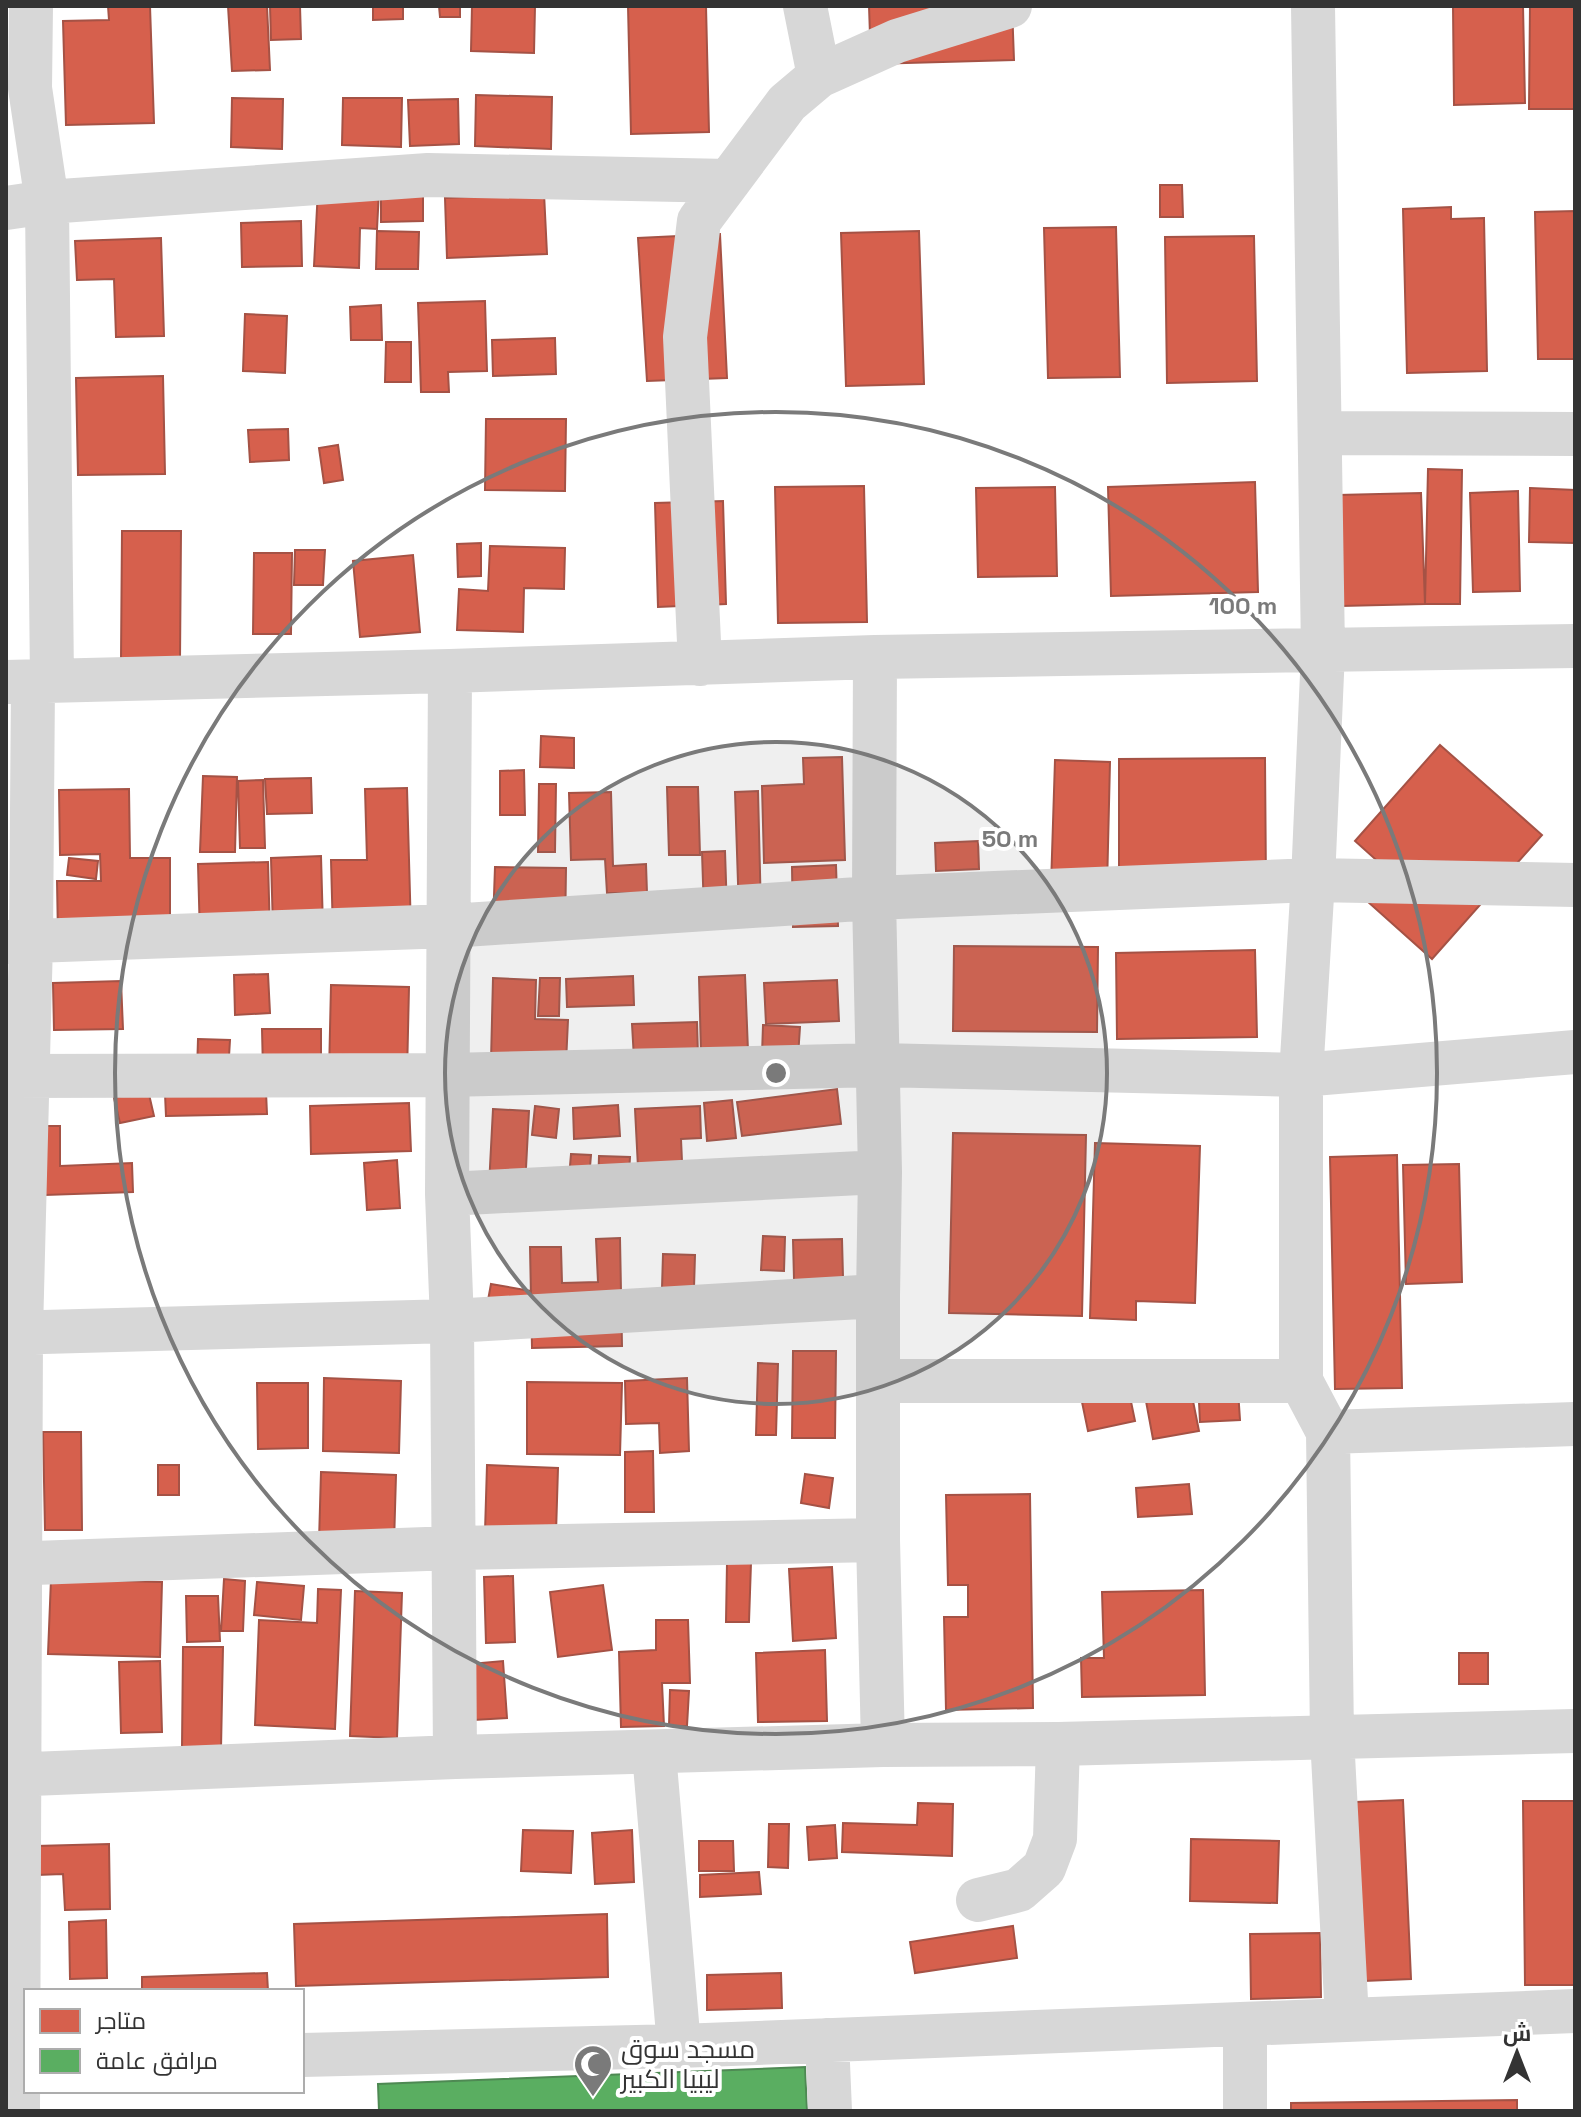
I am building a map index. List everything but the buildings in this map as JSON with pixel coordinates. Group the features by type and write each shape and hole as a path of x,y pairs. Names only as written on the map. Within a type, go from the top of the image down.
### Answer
{"street":[{"path":"18,2111 12,1775 13,1564 21,1527 13,1332 18,941 30,681 26,205 31,6"},
{"path":"805,6 819,76"},
{"path":"700,664 685,337 699,221 787,103 819,76 897,41 1010,6"},
{"path":"1313,6 1323,651 1301,1075 1301,1381 1328,1432 1332,1737 1347,2019"},
{"path":"26,205 428,175 729,181"},
{"path":"1321,433 1575,434"},
{"path":"30,681 875,657 1575,646"},
{"path":"875,657 874,898 880,1172 878,1540 883,1745"},
{"path":"450,671 447,1194 452,1321 455,1757"},
{"path":"18,941 449,926 874,898 1313,880 1575,885"},
{"path":"17,1076 448,1075 879,1065 1301,1075 1575,1052"},
{"path":"447,1194 880,1172"},
{"path":"13,1332 452,1321 878,1296"},
{"path":"879,1381 1301,1381"},
{"path":"1328,1432 1575,1424"},
{"path":"13,1564 454,1548 878,1540"},
{"path":"12,1775 455,1757 1575,1731"},
{"path":"978,1900 1019,1890 1044,1868 1055,1839 1058,1744"},
{"path":"654,1753 679,2046"},
{"path":"304,2055 679,2046 1575,2011"},
{"path":"1245,2025 1245,2111"},
{"path":"827,2040 830,2111"}],"place":[{"name":"مسجد سوق ليبيا الكبير","path":"593,2098"}]}
